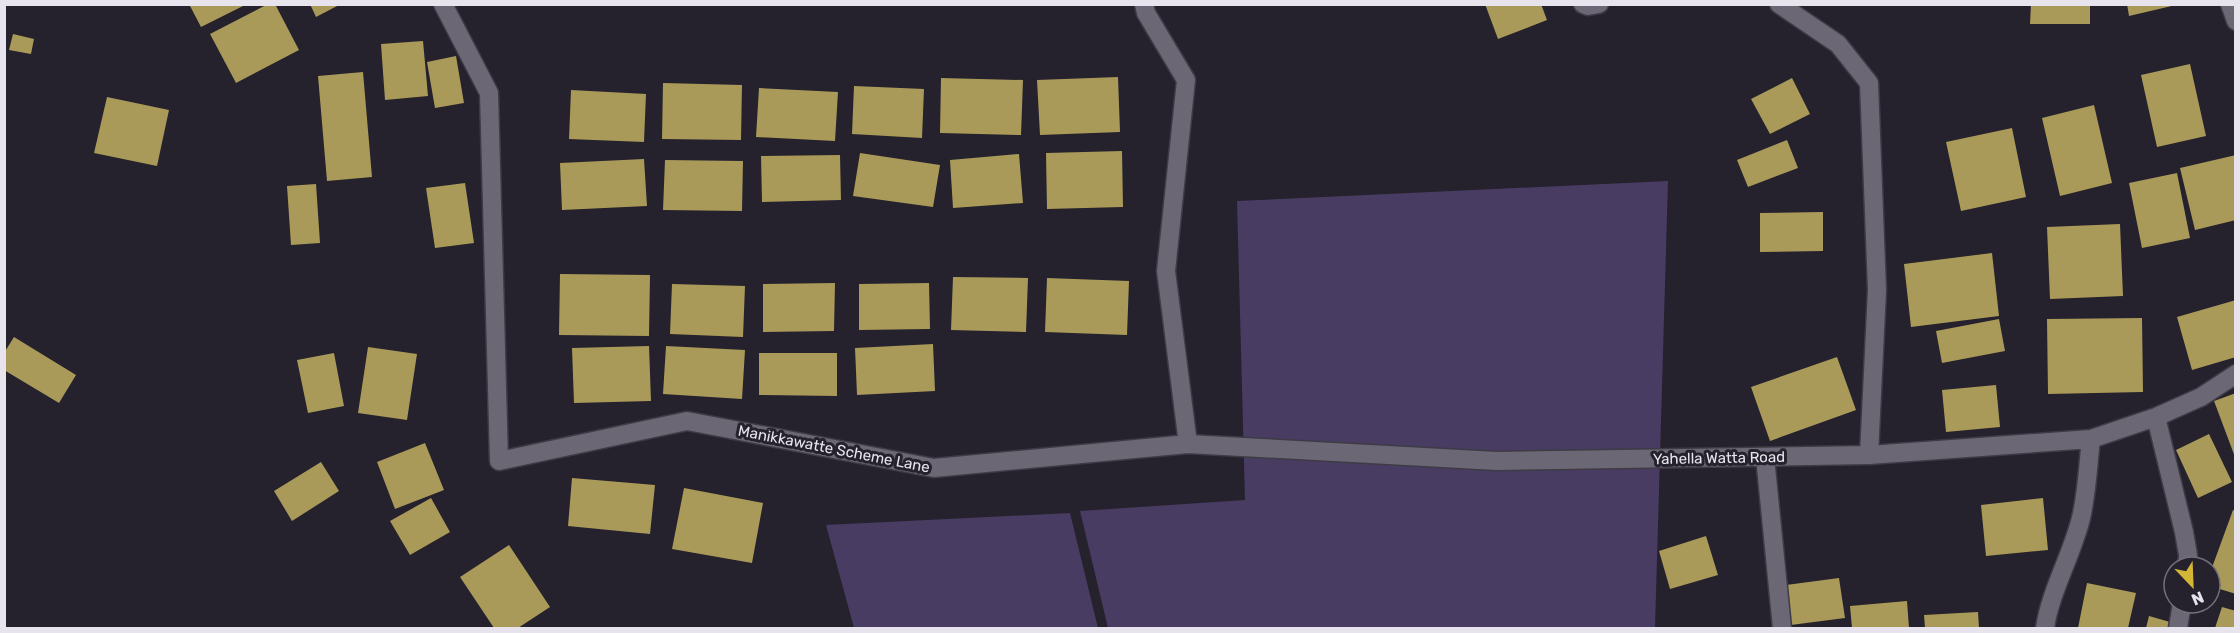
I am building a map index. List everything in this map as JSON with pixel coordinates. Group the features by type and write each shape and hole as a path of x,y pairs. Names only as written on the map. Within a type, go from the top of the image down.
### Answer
{"street":[{"name":"Manikkawatte Scheme Lane","path":"443,4 489,93 499,461 687,421 934,468 1188,444"},
{"path":"1144,4 1146,13 1186,80 1166,271 1188,444"},
{"path":"1583,4 1588,6 1599,4"},
{"path":"1779,4 1838,44 1869,83 1876,290 1869,455"},
{"path":"2230,4 2235,21"},
{"name":"Yahella Watta Road","path":"1188,444 1497,461 1869,455 2091,439 2156,417 2201,397 2235,374"},
{"path":"2156,417 2188,555"},
{"path":"2045,628 2047,613 2082,517 2091,439"},
{"path":"1766,457 1782,628"}],"shaded area":[{"path":"1668,181 1655,628 1108,628 1080,511 1245,500 1237,201"},
{"path":"1070,513 1098,628 854,628 826,525"}],"building":[{"path":"189,4 247,4 201,27"},
{"path":"268,4 275,4 299,50 236,83 210,34"},
{"path":"310,4 341,4 316,17"},
{"path":"1485,4 1541,4 1547,20 1498,39"},
{"path":"2031,4 2090,4 2090,24 2030,24"},
{"path":"2127,4 2176,4 2176,5 2129,16"},
{"path":"13,34 34,39 31,54 9,50"},
{"path":"423,41 428,96 385,100 381,44"},
{"path":"456,56 464,103 435,108 427,62"},
{"path":"2190,64 2206,136 2157,147 2141,75"},
{"path":"363,72 372,177 327,181 318,76"},
{"path":"1118,77 1120,132 1040,135 1037,80"},
{"path":"941,78 1023,80 1021,135 940,133"},
{"path":"1792,78 1810,114 1770,134 1751,99"},
{"path":"663,83 742,85 741,140 662,139"},
{"path":"854,86 924,89 922,138 852,134"},
{"path":"759,88 838,92 835,141 756,137"},
{"path":"571,90 646,94 644,142 569,139"},
{"path":"107,97 169,110 157,166 94,153"},
{"path":"2094,105 2112,183 2060,196 2042,118"},
{"path":"2012,128 2026,197 1961,211 1946,142"},
{"path":"1787,140 1798,168 1748,187 1737,160"},
{"path":"1122,151 1123,207 1047,209 1046,153"},
{"path":"860,153 940,165 933,207 853,196"},
{"path":"1019,154 1023,203 953,208 950,160"},
{"path":"840,155 841,200 762,202 761,156"},
{"path":"2236,155 2236,220 2195,230 2180,168"},
{"path":"644,159 647,206 562,210 560,163"},
{"path":"665,160 743,161 742,211 663,210"},
{"path":"2177,173 2190,238 2142,248 2129,183"},
{"path":"465,183 474,243 435,248 426,188"},
{"path":"316,184 320,243 291,245 287,186"},
{"path":"1823,212 1823,251 1760,252 1760,213"},
{"path":"2120,224 2123,296 2050,299 2047,227"},
{"path":"1992,253 1999,316 1911,327 1904,264"},
{"path":"560,274 650,275 649,336 559,335"},
{"path":"953,277 1028,278 1026,332 951,330"},
{"path":"1047,278 1129,281 1127,335 1045,332"},
{"path":"835,283 834,331 763,332 763,284"},
{"path":"929,283 930,329 859,330 859,284"},
{"path":"672,284 745,286 743,337 670,334"},
{"path":"2236,300 2236,357 2192,370 2177,317"},
{"path":"2142,318 2143,392 2048,394 2047,319"},
{"path":"1999,319 2005,351 1942,363 1936,331"},
{"path":"14,337 76,375 59,403 4,370 4,353"},
{"path":"933,344 935,391 857,395 855,348"},
{"path":"649,346 651,401 574,403 572,348"},
{"path":"666,346 745,350 742,399 663,394"},
{"path":"368,347 417,354 407,420 358,413"},
{"path":"334,353 344,406 308,413 297,360"},
{"path":"759,353 837,353 837,396 759,395"},
{"path":"1837,357 1856,410 1770,441 1751,387"},
{"path":"1996,385 2000,427 1946,432 1942,390"},
{"path":"2236,393 2236,457 2235,457 2214,401"},
{"path":"2209,434 2232,482 2198,498 2176,450"},
{"path":"425,443 444,490 395,509 377,462"},
{"path":"321,462 339,491 292,521 274,491"},
{"path":"572,478 655,485 650,534 568,526"},
{"path":"684,488 763,503 752,563 672,549"},
{"path":"431,498 450,532 410,555 390,521"},
{"path":"2043,498 2048,550 1986,556 1981,505"},
{"path":"2233,510 2236,511 2236,594 2222,590 2222,555 2217,555"},
{"path":"1706,536 1718,575 1670,589 1659,551"},
{"path":"509,545 550,607 518,628 494,628 460,577"},
{"path":"1839,578 1845,618 1791,625 1786,585"},
{"path":"2087,583 2136,593 2128,628 2078,628"},
{"path":"1907,601 1909,628 1852,628 1850,606"},
{"path":"2222,607 2236,611 2236,628 2215,628 2219,615 2222,615"},
{"path":"1978,612 1979,628 1925,628 1924,615"},
{"path":"2149,616 2177,624 2176,628 2146,628"}]}
